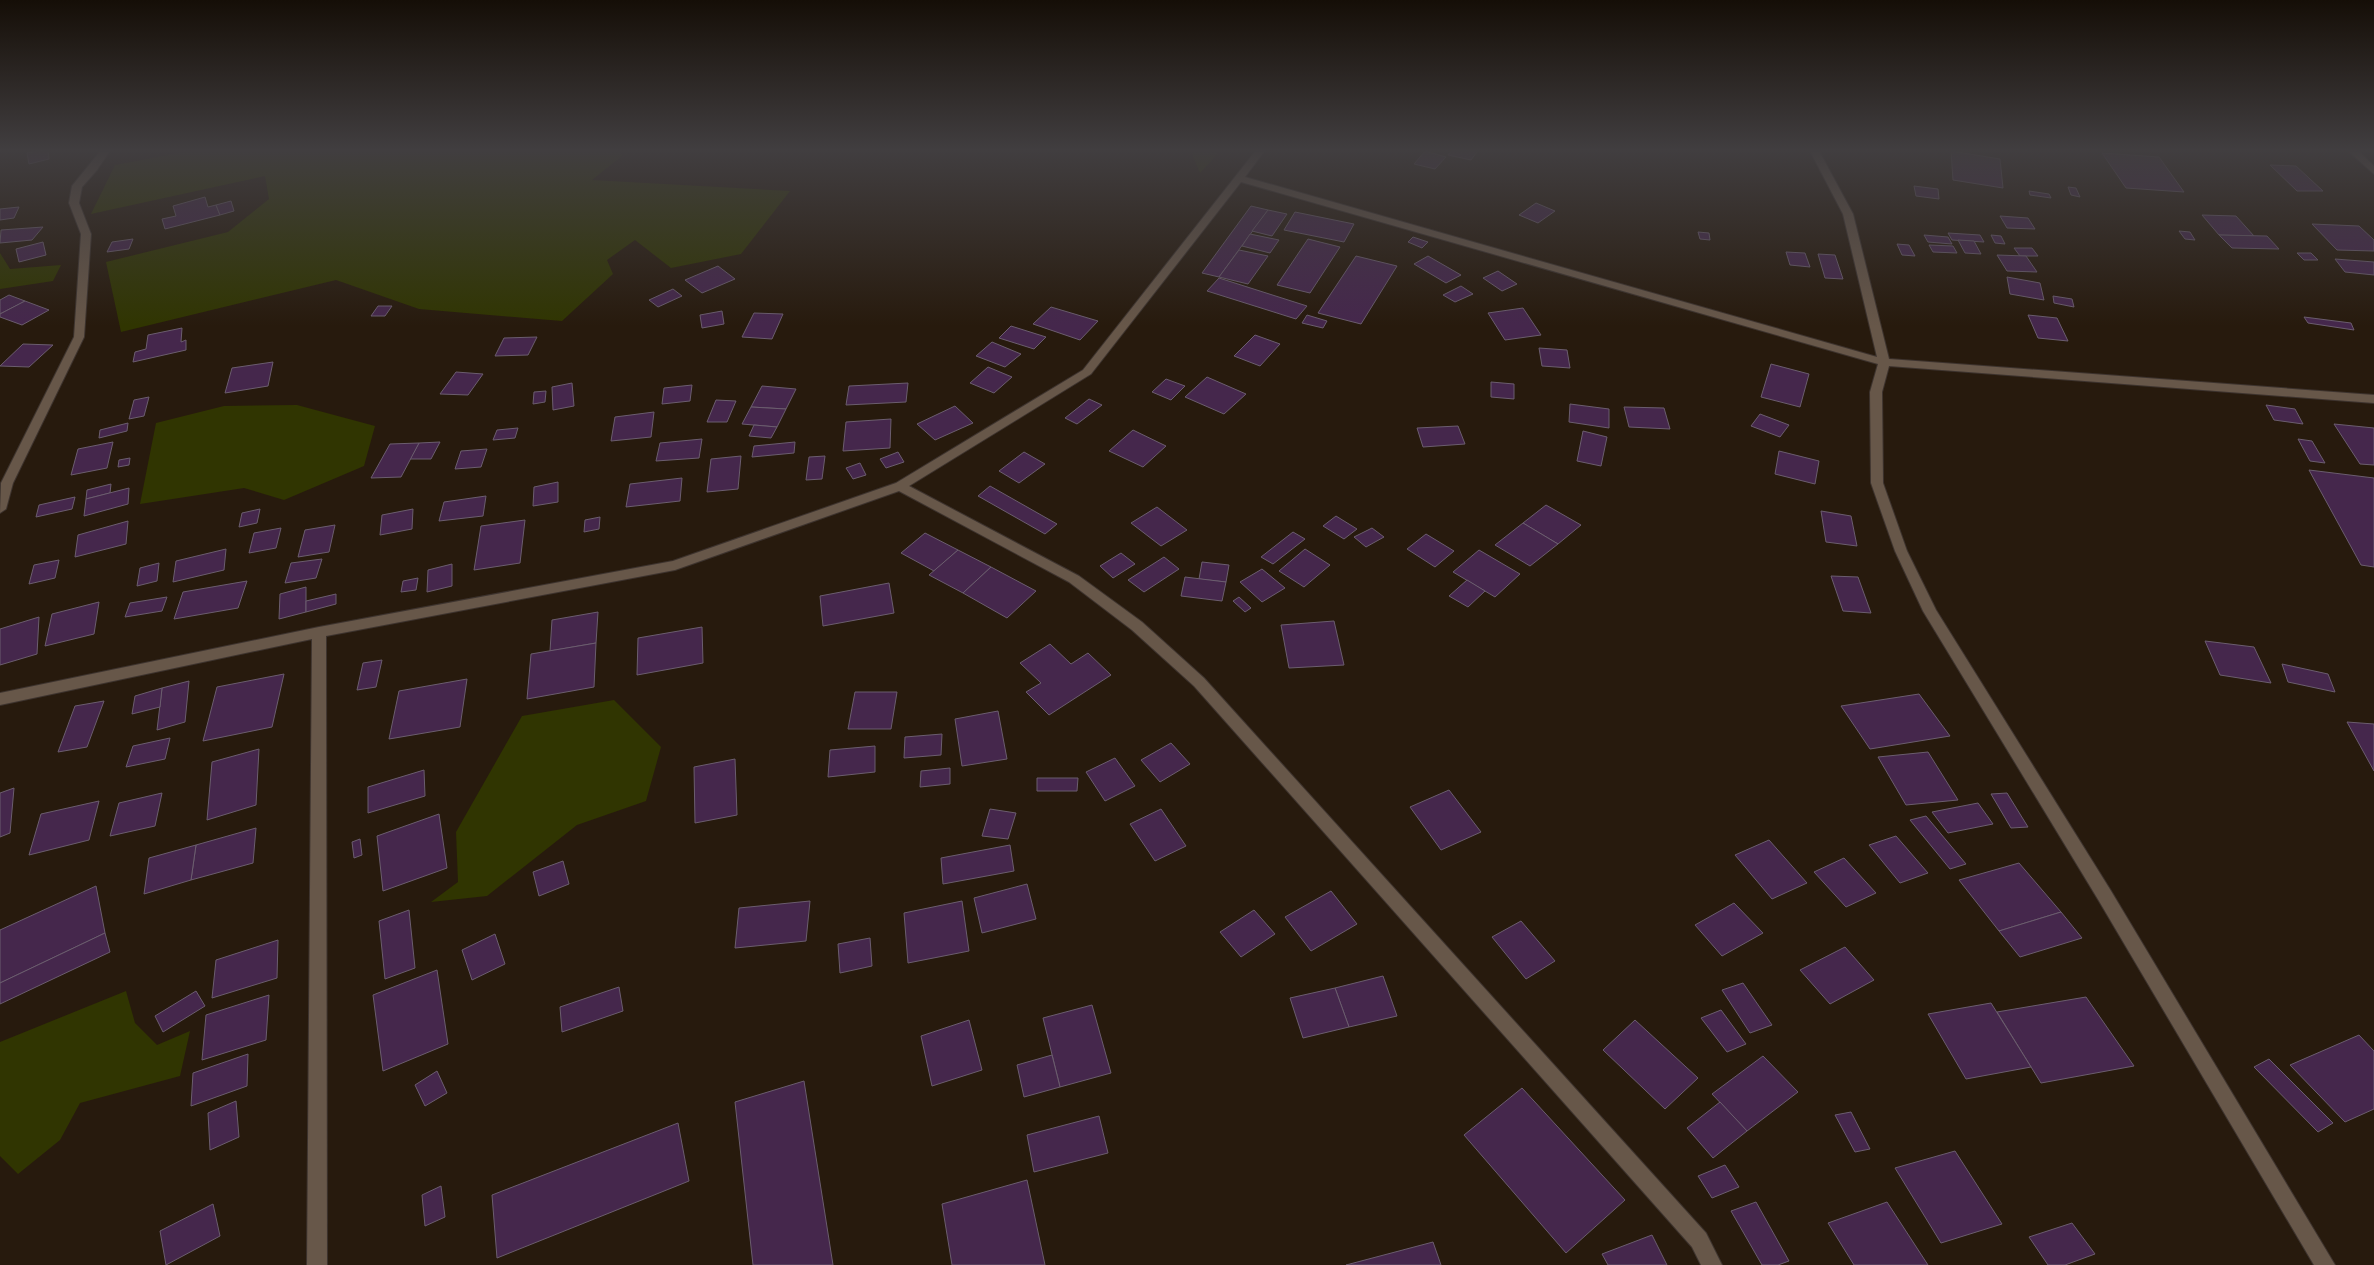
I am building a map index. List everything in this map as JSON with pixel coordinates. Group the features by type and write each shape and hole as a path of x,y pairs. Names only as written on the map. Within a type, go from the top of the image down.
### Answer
{"street":[{"path":"0,509 7,483 79,337 86,234 76,208"},
{"path":"0,699 319,632 675,565 900,486 1087,372 1217,208"},
{"path":"1342,208 1884,362 2374,399"},
{"path":"1845,208 1848,214 1884,362 1876,392 1877,483 1902,551 1930,611 2105,896 2325,1265"},
{"path":"900,486 1074,578 1137,626 1199,682 1699,1240 1712,1265"},
{"path":"317,1265 319,632"}],"green space":[{"path":"94,208 118,208 91,214"},
{"path":"258,208 777,208 741,254 671,268 635,240 607,260 613,274 562,321 419,309 336,280 121,332 106,262 228,232"},
{"path":"0,253 10,269 61,265 53,281 0,289"},
{"path":"297,405 375,426 364,466 284,500 244,488 140,504 156,423 224,406"},
{"path":"614,700 661,747 646,801 577,825 487,896 431,902 458,882 456,832 522,716"},
{"path":"126,991 135,1023 157,1045 190,1031 180,1076 80,1103 60,1140 18,1174 0,1156 0,1042"}],"building":[{"path":"19,208 14,218 0,220 0,209"},
{"path":"174,208 217,208 220,215 165,229 162,219 176,216"},
{"path":"217,208 233,208 234,211 220,215"},
{"path":"1250,208 1268,210 1219,277 1202,273"},
{"path":"1529,208 1548,208 1555,211 1538,223 1519,215"},
{"path":"1268,210 1287,214 1272,236 1252,231"},
{"path":"1295,212 1354,224 1344,242 1284,230"},
{"path":"2202,215 2236,216 2254,236 2219,235"},
{"path":"2000,216 2028,218 2035,229 2007,228"},
{"path":"2312,224 2359,226 2374,240 2374,251 2337,250"},
{"path":"43,227 32,240 0,243 1,230"},
{"path":"2179,231 2190,232 2195,240 2185,239"},
{"path":"1698,232 1709,233 1710,240 1700,239"},
{"path":"1948,233 1980,235 1984,242 1952,240"},
{"path":"1250,234 1279,240 1270,253 1242,246"},
{"path":"1924,235 1948,237 1952,244 1928,242"},
{"path":"1991,235 2001,236 2005,244 1995,243"},
{"path":"2219,235 2267,236 2279,249 2232,248"},
{"path":"1413,237 1428,242 1422,248 1408,242"},
{"path":"133,239 129,249 107,252 112,242"},
{"path":"1308,239 1340,247 1310,293 1277,285"},
{"path":"1958,240 1974,241 1981,254 1965,253"},
{"path":"43,242 46,255 19,262 16,249"},
{"path":"1897,244 1909,245 1915,256 1902,255"},
{"path":"1929,245 1953,246 1957,253 1933,252"},
{"path":"2014,248 2032,248 2038,256 2020,256"},
{"path":"1239,250 1268,256 1248,284 1219,277"},
{"path":"1786,252 1805,253 1810,267 1790,265"},
{"path":"2297,253 2311,253 2318,260 2304,260"},
{"path":"1818,254 1835,255 1843,279 1825,278"},
{"path":"1997,255 2026,256 2037,272 2007,271"},
{"path":"1356,256 1397,266 1361,324 1318,313"},
{"path":"1428,256 1461,275 1446,283 1414,264"},
{"path":"2335,259 2374,262 2374,275 2345,272"},
{"path":"718,266 735,279 702,293 685,280"},
{"path":"1498,271 1517,284 1502,291 1483,278"},
{"path":"2007,277 2040,283 2044,300 2010,294"},
{"path":"1219,278 1307,306 1296,319 1207,291"},
{"path":"1461,286 1473,294 1455,302 1443,295"},
{"path":"673,289 682,296 658,307 649,300"},
{"path":"9,295 25,301 0,314 0,300"},
{"path":"2053,296 2072,299 2074,307 2054,303"},
{"path":"25,301 49,310 22,325 0,317 0,314"},
{"path":"378,306 392,306 385,316 371,316"},
{"path":"1051,307 1098,321 1080,340 1033,324"},
{"path":"1523,308 1541,335 1505,340 1488,313"},
{"path":"722,311 724,324 702,328 700,315"},
{"path":"754,313 783,314 772,339 742,337"},
{"path":"1307,315 1327,321 1323,328 1302,323"},
{"path":"2028,315 2057,318 2068,341 2038,338"},
{"path":"2304,317 2351,323 2354,330 2308,323"},
{"path":"1011,326 1046,337 1034,349 999,338"},
{"path":"182,328 181,342 186,340 186,350 133,362 135,352 146,349 148,335"},
{"path":"1255,335 1280,344 1260,366 1234,356"},
{"path":"537,337 528,355 495,356 504,338"},
{"path":"992,342 1021,354 1005,367 976,356"},
{"path":"23,344 53,345 29,367 0,366"},
{"path":"1539,348 1567,350 1570,368 1542,366"},
{"path":"273,362 268,386 225,393 232,368"},
{"path":"1771,364 1809,374 1800,407 1761,397"},
{"path":"988,367 1012,377 994,393 970,383"},
{"path":"456,372 483,374 468,395 440,394"},
{"path":"1207,377 1246,394 1224,414 1185,397"},
{"path":"1166,379 1185,386 1171,400 1152,392"},
{"path":"1491,382 1514,384 1514,399 1491,397"},
{"path":"572,383 574,406 553,410 552,387"},
{"path":"908,383 906,402 846,405 849,386"},
{"path":"692,385 690,401 662,404 664,388"},
{"path":"762,386 796,389 786,409 751,407"},
{"path":"546,391 545,402 533,404 534,392"},
{"path":"149,397 144,416 129,419 134,400"},
{"path":"1089,399 1102,405 1077,424 1065,418"},
{"path":"716,400 736,401 727,422 707,422"},
{"path":"1570,404 1609,409 1609,428 1569,422"},
{"path":"2266,405 2295,409 2303,424 2274,420"},
{"path":"955,406 973,423 935,440 917,424"},
{"path":"751,407 786,409 777,427 742,424"},
{"path":"1624,407 1664,408 1670,429 1629,427"},
{"path":"654,412 651,437 611,441 615,417"},
{"path":"1760,414 1789,425 1780,437 1751,426"},
{"path":"891,419 890,448 843,451 846,422"},
{"path":"128,423 127,431 99,438 100,430"},
{"path":"2334,424 2374,428 2374,465 2360,464"},
{"path":"754,425 777,427 771,438 749,436"},
{"path":"1458,426 1465,444 1423,447 1417,428"},
{"path":"518,428 515,438 493,440 497,430"},
{"path":"1133,430 1166,446 1143,467 1109,451"},
{"path":"1583,431 1607,437 1601,466 1577,461"},
{"path":"702,439 699,458 656,461 660,443"},
{"path":"2298,439 2312,441 2325,463 2310,461"},
{"path":"113,442 107,468 71,475 78,449"},
{"path":"440,442 431,459 410,459 419,443"},
{"path":"795,442 794,453 752,457 754,446"},
{"path":"419,443 401,477 371,478 390,444"},
{"path":"487,449 481,467 455,469 461,451"},
{"path":"1779,451 1819,461 1815,484 1775,474"},
{"path":"898,452 904,462 886,468 880,459"},
{"path":"1024,452 1045,464 1019,483 999,471"},
{"path":"741,456 738,489 707,492 711,459"},
{"path":"825,456 822,479 806,480 809,457"},
{"path":"130,458 129,465 118,467 119,460"},
{"path":"860,463 866,475 853,479 846,468"},
{"path":"2309,470 2374,478 2374,567 2361,565"},
{"path":"682,478 680,501 626,507 630,484"},
{"path":"558,482 558,502 533,506 534,487"},
{"path":"111,484 110,493 86,499 87,490"},
{"path":"990,486 1057,524 1045,534 978,496"},
{"path":"129,488 128,504 84,516 86,499"},
{"path":"486,496 483,516 439,521 444,502"},
{"path":"75,497 72,509 36,517 39,505"},
{"path":"1546,505 1581,525 1558,544 1523,523"},
{"path":"1157,507 1187,530 1161,546 1131,523"},
{"path":"260,509 257,523 239,527 242,513"},
{"path":"413,509 412,529 380,535 382,515"},
{"path":"1821,511 1851,516 1857,546 1826,542"},
{"path":"1336,516 1357,529 1344,539 1323,526"},
{"path":"600,517 599,529 584,532 585,520"},
{"path":"525,520 520,563 474,570 481,526"},
{"path":"128,521 126,544 75,557 78,535"},
{"path":"1523,523 1558,544 1530,566 1495,545"},
{"path":"335,525 329,552 298,557 305,530"},
{"path":"281,528 276,548 249,553 254,533"},
{"path":"1372,528 1384,537 1366,547 1354,537"},
{"path":"1293,532 1305,539 1273,564 1261,557"},
{"path":"925,533 958,550 934,571 901,553"},
{"path":"1426,534 1454,551 1435,567 1407,549"},
{"path":"226,549 224,570 173,582 176,561"},
{"path":"1305,549 1330,565 1304,587 1279,571"},
{"path":"958,550 991,567 963,593 929,575"},
{"path":"1479,550 1520,574 1495,597 1453,572"},
{"path":"1121,553 1135,564 1113,578 1100,566"},
{"path":"1164,557 1179,569 1144,592 1128,580"},
{"path":"322,559 316,578 285,583 291,563"},
{"path":"59,560 55,578 29,584 34,565"},
{"path":"1202,562 1229,565 1226,582 1199,579"},
{"path":"159,563 157,581 137,586 140,568"},
{"path":"452,564 452,586 427,592 428,570"},
{"path":"991,567 1036,591 1007,618 963,593"},
{"path":"1262,569 1285,588 1262,602 1240,582"},
{"path":"1831,576 1858,577 1871,613 1843,611"},
{"path":"1185,577 1226,582 1222,601 1181,596"},
{"path":"418,578 416,590 401,592 403,581"},
{"path":"1467,580 1485,591 1468,607 1449,596"},
{"path":"247,581 238,608 174,619 183,592"},
{"path":"889,583 894,613 823,626 820,596"},
{"path":"306,587 306,612 279,619 280,594"},
{"path":"336,594 336,604 306,612 306,601"},
{"path":"167,597 162,611 125,617 130,603"},
{"path":"1239,597 1251,608 1245,612 1233,601"},
{"path":"99,602 94,634 45,646 52,614"},
{"path":"598,612 596,643 550,651 552,620"},
{"path":"39,617 37,654 0,665 0,629"},
{"path":"1334,621 1344,665 1289,668 1281,625"},
{"path":"702,627 703,663 637,675 638,638"},
{"path":"2205,641 2254,647 2271,683 2220,675"},
{"path":"596,643 594,687 527,699 531,654"},
{"path":"1050,644 1071,664 1088,653 1111,675 1049,715 1026,692 1041,683 1020,663"},
{"path":"382,660 376,687 357,690 363,663"},
{"path":"2282,664 2328,674 2335,692 2288,682"},
{"path":"284,674 272,727 203,741 217,687"},
{"path":"467,679 460,727 389,739 399,691"},
{"path":"189,681 185,722 157,730 162,688"},
{"path":"162,688 160,707 132,714 135,696"},
{"path":"855,692 897,692 891,729 848,729"},
{"path":"1919,694 1950,736 1870,749 1841,706"},
{"path":"104,701 87,747 58,752 75,706"},
{"path":"998,711 1007,759 962,766 955,719"},
{"path":"2347,722 2374,724 2374,771"},
{"path":"942,734 941,755 904,758 905,737"},
{"path":"170,738 165,759 126,767 133,746"},
{"path":"1171,743 1190,764 1160,782 1141,760"},
{"path":"875,746 875,772 828,777 830,750"},
{"path":"259,749 256,805 207,820 212,762"},
{"path":"1928,752 1958,800 1906,805 1878,757"},
{"path":"1115,758 1135,786 1105,801 1086,772"},
{"path":"735,759 737,815 695,823 694,767"},
{"path":"950,768 950,784 920,787 921,771"},
{"path":"424,770 425,796 368,813 368,787"},
{"path":"1037,778 1078,778 1077,791 1037,791"},
{"path":"14,788 10,833 0,837 0,793"},
{"path":"1449,790 1481,832 1441,850 1410,807"},
{"path":"162,793 155,826 110,836 119,803"},
{"path":"2007,793 2028,827 2011,828 1991,794"},
{"path":"99,801 89,840 29,855 41,814"},
{"path":"1978,803 1993,824 1948,833 1932,812"},
{"path":"990,809 1016,813 1008,839 982,836"},
{"path":"1161,809 1186,846 1155,861 1130,824"},
{"path":"439,814 447,868 383,891 377,836"},
{"path":"1926,816 1966,864 1950,869 1910,820"},
{"path":"256,828 253,863 191,880 196,845"},
{"path":"1896,836 1928,873 1900,883 1869,845"},
{"path":"360,839 362,855 354,858 352,842"},
{"path":"1769,840 1807,883 1772,899 1735,855"},
{"path":"196,845 191,880 144,894 149,858"},
{"path":"1010,845 1014,871 943,884 941,858"},
{"path":"1844,858 1876,893 1846,907 1814,872"},
{"path":"563,861 569,884 539,896 533,872"},
{"path":"2019,863 2061,912 1999,931 1959,880"},
{"path":"1027,884 1036,919 982,933 974,898"},
{"path":"96,886 105,933 0,983 0,930"},
{"path":"1331,891 1357,924 1311,951 1285,917"},
{"path":"810,901 806,941 735,948 739,908"},
{"path":"962,901 969,951 908,963 904,913"},
{"path":"1734,903 1763,933 1722,956 1695,925"},
{"path":"409,910 415,968 385,979 379,921"},
{"path":"1254,910 1275,934 1241,957 1220,932"},
{"path":"2061,912 2082,938 2020,957 1999,931"},
{"path":"1521,921 1555,961 1526,979 1492,937"},
{"path":"105,933 110,952 0,1004 0,983"},
{"path":"495,934 505,964 472,980 462,950"},
{"path":"870,938 872,966 840,973 838,944"},
{"path":"278,940 277,978 212,998 216,960"},
{"path":"1845,947 1874,980 1830,1004 1800,970"},
{"path":"437,970 448,1044 383,1071 373,995"},
{"path":"1383,976 1397,1016 1349,1027 1335,988"},
{"path":"1743,983 1772,1025 1750,1033 1722,990"},
{"path":"619,987 623,1011 562,1032 560,1007"},
{"path":"1335,988 1349,1027 1303,1038 1290,998"},
{"path":"196,991 205,1006 163,1032 155,1016"},
{"path":"269,995 266,1040 202,1060 206,1015"},
{"path":"2086,997 2134,1066 2041,1083 1997,1012"},
{"path":"1991,1003 2031,1067 1966,1079 1928,1014"},
{"path":"1092,1005 1111,1073 1060,1087 1043,1018"},
{"path":"1721,1010 1746,1044 1727,1052 1701,1018"},
{"path":"969,1020 982,1070 932,1086 921,1036"},
{"path":"1635,1020 1698,1078 1665,1109 1603,1050"},
{"path":"2359,1035 2374,1051 2374,1109 2345,1122 2290,1065"},
{"path":"248,1054 247,1086 191,1106 193,1073"},
{"path":"1052,1055 1060,1087 1024,1097 1017,1065"},
{"path":"1763,1056 1798,1092 1747,1131 1712,1094"},
{"path":"2269,1059 2333,1123 2318,1132 2254,1067"},
{"path":"437,1071 447,1093 425,1106 415,1085"},
{"path":"804,1081 833,1265 753,1265 735,1102"},
{"path":"1522,1088 1625,1200 1566,1253 1464,1135"},
{"path":"236,1101 239,1137 210,1150 208,1113"},
{"path":"1720,1102 1747,1131 1713,1158 1687,1128"},
{"path":"1851,1112 1870,1149 1855,1152 1835,1115"},
{"path":"1099,1116 1108,1153 1034,1172 1027,1135"},
{"path":"678,1123 689,1181 497,1258 492,1195"},
{"path":"1955,1151 2002,1224 1941,1243 1895,1168"},
{"path":"1725,1165 1739,1187 1712,1198 1698,1176"},
{"path":"1027,1180 1045,1265 952,1265 942,1204"},
{"path":"441,1186 445,1217 425,1226 422,1195"},
{"path":"1756,1202 1789,1261 1778,1265 1762,1265 1731,1211"},
{"path":"1887,1202 1928,1265 1854,1265 1828,1223"},
{"path":"213,1204 220,1236 166,1265 160,1231"},
{"path":"2072,1223 2095,1254 2065,1265 2048,1265 2029,1237"},
{"path":"1652,1235 1667,1265 1608,1265 1602,1254"},
{"path":"1433,1242 1441,1265 1346,1265"}]}
